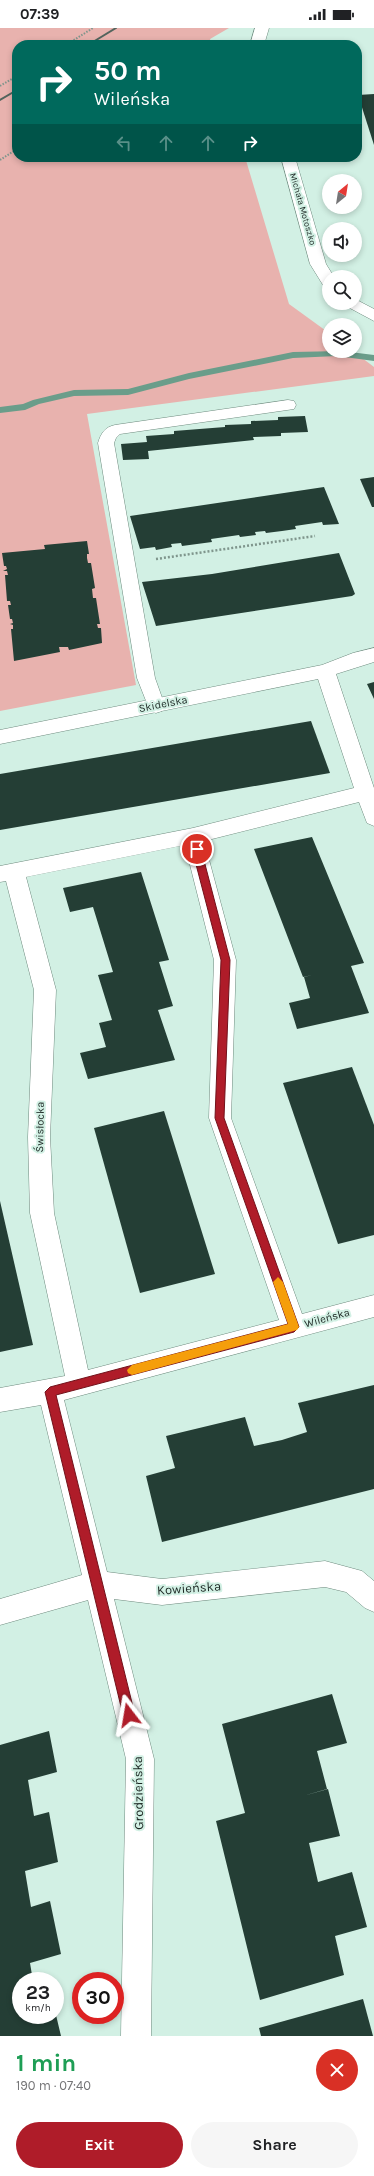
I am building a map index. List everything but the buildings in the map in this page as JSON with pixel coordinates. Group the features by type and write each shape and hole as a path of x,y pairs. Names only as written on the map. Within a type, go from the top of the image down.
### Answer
{"street":[{"path":"258,40 262,28"},
{"name":"Michała Motoszko","path":"289,162 318,264 322,271"},
{"path":"362,309 374,316"},
{"name":"Skidelska","path":"0,737 325,671 360,658 374,655"},
{"path":"325,671 374,818"},
{"path":"7,873 193,836 366,793"},
{"path":"193,836 225,960 220,1118 294,1327"},
{"name":"Świsłocka","path":"7,873 45,990 39,1137 42,1214 79,1384"},
{"name":"Wileńska","path":"0,1400 50,1392 374,1306"},
{"name":"Grodzieńska","path":"50,1392 140,1759 136,2036"},
{"name":"Kowieńska","path":"0,1612 97,1584 162,1592 325,1574 353,1580 374,1599"}],"lane":[{"path":"156,706 146,678 106,443 108,436 115,430 288,405"}],"path":[{"path":"74,40 93,28"},
{"path":"0,86 12,79"},
{"path":"0,160 12,152"},
{"path":"126,563 315,536"}],"shaded area":[{"path":"0,28 229,28 210,40 12,40 12,162 246,162 289,304 322,328 322,358 362,358 374,367 374,376 87,414 136,685 0,711"}],"waterway":[{"path":"0,410 25,407 36,402 74,393 128,392 189,376 226,370 293,355 337,353 374,358"}],"railway":[{"path":"96,40 116,28"},
{"path":"0,100 12,93"}],"slow traffic":[{"path":"132,1370 294,1327 278,1282"}],"route":[{"path":"129,1715 50,1392 294,1327 220,1118 225,960 197,849"}]}
